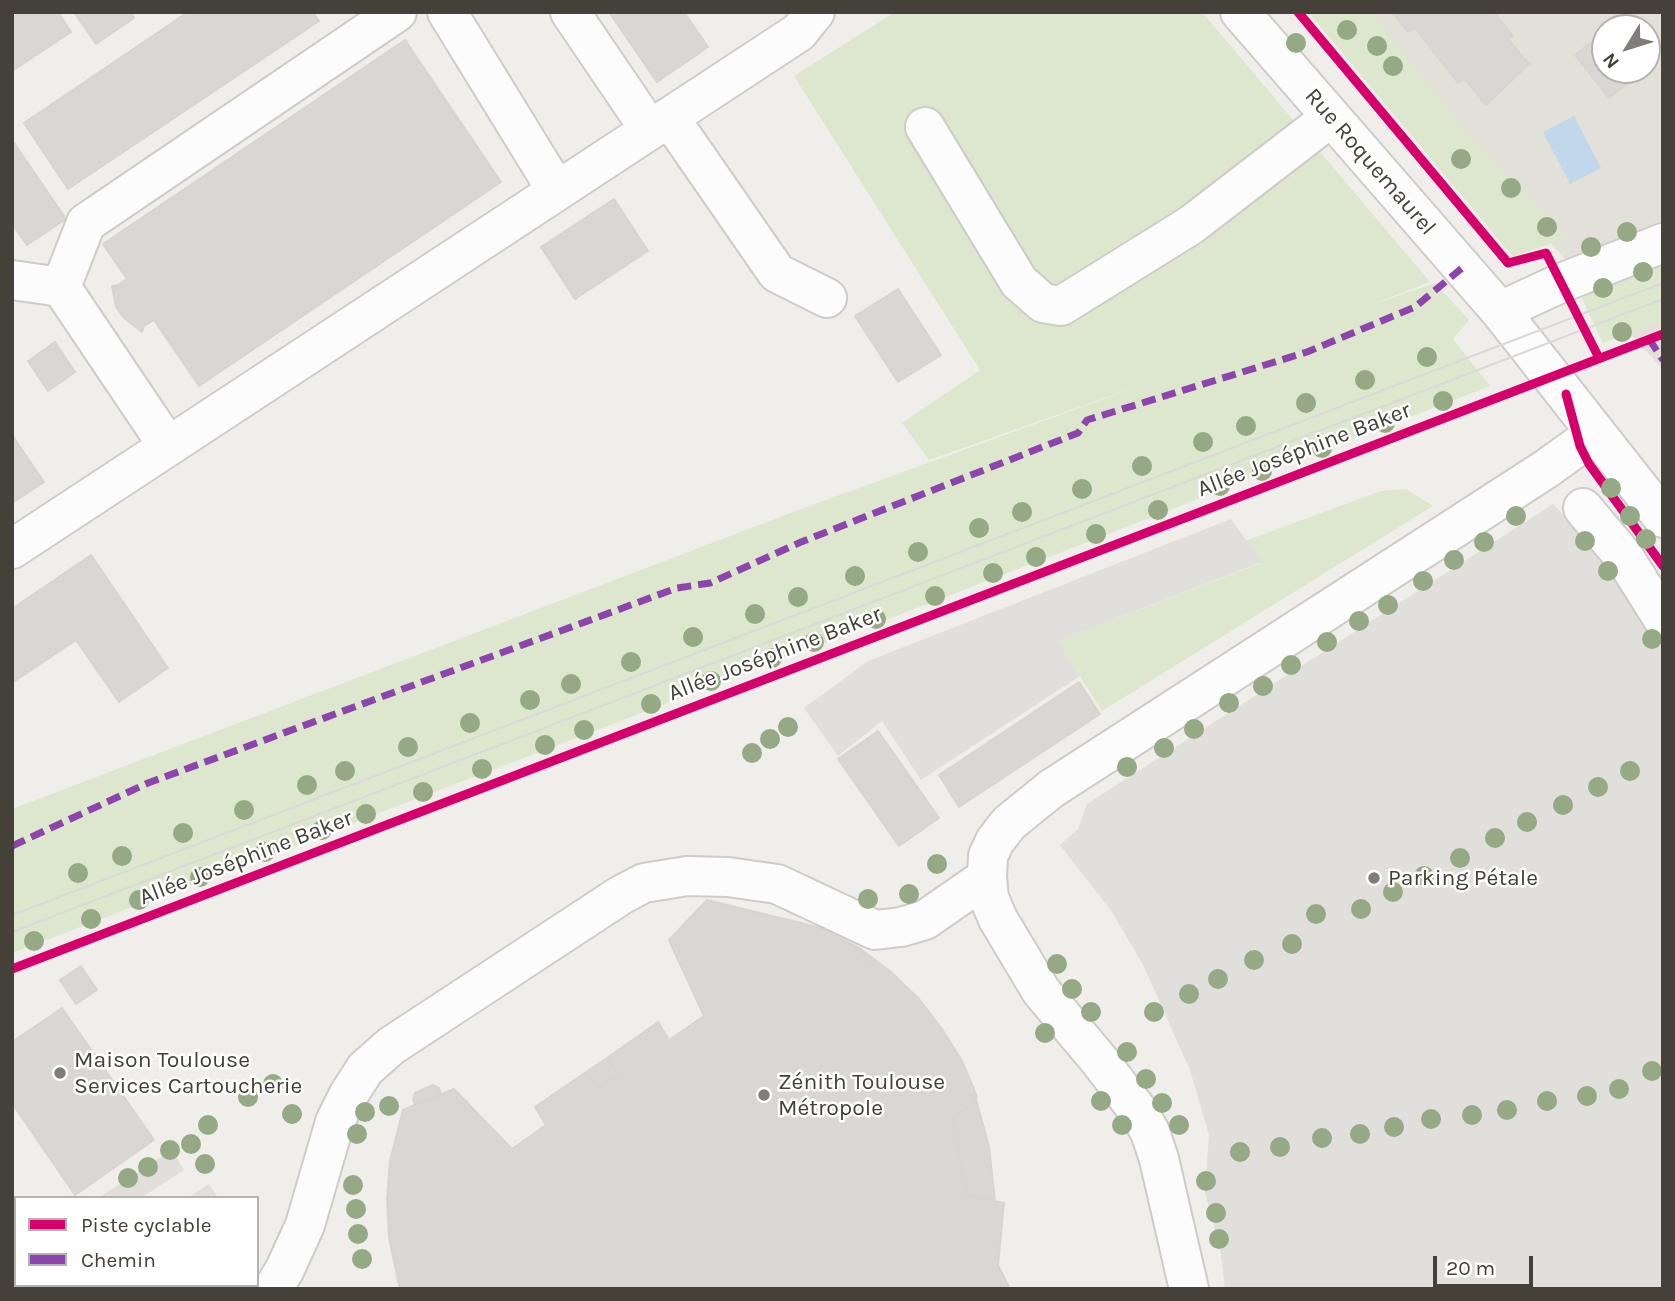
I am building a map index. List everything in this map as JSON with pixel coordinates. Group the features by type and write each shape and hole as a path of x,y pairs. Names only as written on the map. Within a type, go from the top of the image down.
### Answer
{"street":[{"path":"61,287 86,223 397,12"},
{"path":"447,12 557,191"},
{"path":"570,12 776,273 827,298"},
{"path":"12,549 799,32 815,12"},
{"name":"Rue Roquemaurel","path":"1240,12 1500,312 1663,518"},
{"path":"925,127 1019,282 1043,303 1061,306 1191,225 1330,118"},
{"path":"1500,312 1561,283 1663,243"},
{"path":"12,280 61,287 168,446"},
{"path":"1189,1289 1159,1158 1150,1132 1138,1111 1100,1060 1041,991 998,919 989,898 987,877 988,856 995,841 1009,823 1051,789 1546,469 1596,433"},
{"path":"1583,508 1624,557 1663,619"},
{"path":"273,1289 305,1225 335,1122 365,1069 391,1046 621,895 644,883 687,876 727,877 777,884 875,930 901,927 925,920 987,877"}],"shaded area":[{"path":"1347,12 1663,12 1663,370"},
{"name":"Parking Pétale","path":"1553,504 1598,550 1646,617 1663,648 1663,1289 1225,1289 1220,1248 1205,1193 1209,1135 1190,1070 1143,965 1112,912 1060,845 1078,829 1087,804"},
{"path":"1231,519 1262,562 1058,641 1080,676 921,780 882,721 838,756 804,708 868,661"},
{"path":"172,1150 184,1170 144,1196 101,1196"},
{"path":"209,1184 217,1196 191,1196"}],"green space":[{"path":"895,12 1202,12 1430,282 1373,304 1435,283 1469,320 1453,339 1490,386 12,953 12,809 804,508 1145,384 929,460 902,423 980,370 794,76"},
{"path":"1308,12 1371,12 1464,129 1568,237 1513,257"},
{"path":"1663,258 1663,321 1603,343 1578,290"},
{"path":"1406,489 1433,506 1102,711 1058,641 1261,563 1245,541 1381,491"}],"water":[{"path":"1574,116 1601,168 1570,184 1543,132"}],"building":[{"path":"12,12 58,12 71,32 12,71"},
{"path":"74,12 131,12 134,18 96,44"},
{"path":"188,12 313,12 319,21 68,189 24,123"},
{"path":"609,12 684,12 708,47 657,82"},
{"path":"1392,12 1494,12 1513,36 1508,39 1529,64 1486,105 1465,79 1458,83 1415,28 1408,32"},
{"path":"405,40 501,182 199,386 154,320 144,326 142,332 124,318 116,307 112,286 127,279 103,244"},
{"path":"1591,42 1591,75 1575,55"},
{"path":"1598,84 1626,84 1609,98"},
{"path":"12,140 66,219 27,245 12,224"},
{"path":"614,199 648,251 575,299 541,247"},
{"path":"898,289 941,355 898,382 855,316"},
{"path":"55,342 75,372 48,391 28,361"},
{"path":"12,435 44,482 12,503"},
{"path":"91,555 168,668 119,702 76,640 12,683 12,609"},
{"path":"1079,682 1100,714 959,807 939,775"},
{"path":"878,731 939,818 899,846 838,759"},
{"name":"Zénith Toulouse Métropole","path":"707,900 821,928 861,949 863,951 857,958 870,967 875,960 919,999 962,1061 977,1097 953,1120 967,1196 1004,1203 998,1265 1010,1289 400,1289 389,1238 387,1199 390,1161 403,1110 454,1089 512,1149 546,1125 535,1107 586,1072 598,1089 618,1075 607,1058 658,1022 669,1040 704,1016 669,940"},
{"path":"863,951 875,960 870,967 857,958"},
{"path":"81,966 97,990 76,1004 60,980"},
{"name":"Maison Toulouse Services Cartoucherie","path":"62,1008 154,1140 75,1195 12,1103 12,1042"},
{"path":"607,1058 618,1075 598,1089 586,1072"},
{"path":"433,1085 439,1088 441,1094 415,1105 415,1093"},
{"path":"976,1099 989,1147 995,1201 967,1196 953,1120"}],"tram line":[{"path":"12,915 1663,283"},
{"path":"12,932 1663,299"}],"marked path":[{"path":"12,846 148,783 677,588 710,583 801,542 1078,433 1087,420 1307,352 1415,307 1462,268"},
{"path":"1649,339 1663,360"}],"cycle path":[{"path":"1298,12 1508,263 1546,253 1599,358"},
{"name":"Allée Joséphine Baker","path":"12,969 1663,334"},
{"path":"1566,394 1580,446 1589,464 1663,566"}],"place":[{"name":"Parking Pétale","path":"1374,878"},
{"name":"Maison Toulouse Services Cartoucherie","path":"60,1073"},
{"name":"Zénith Toulouse Métropole","path":"764,1095"}]}
